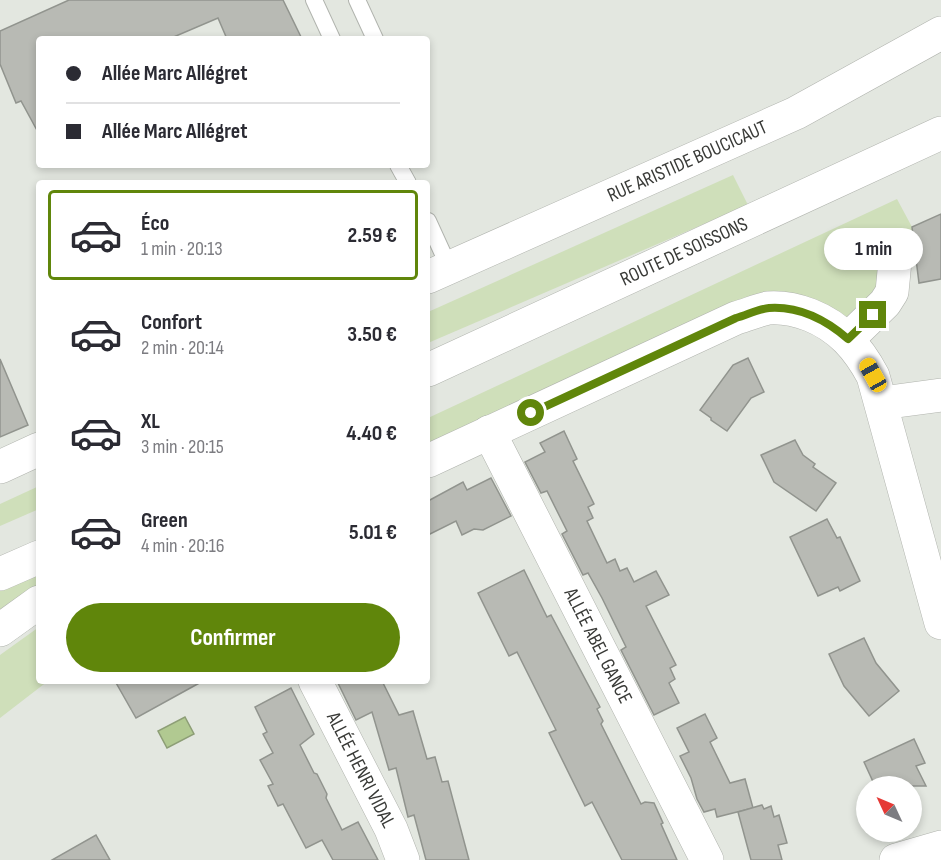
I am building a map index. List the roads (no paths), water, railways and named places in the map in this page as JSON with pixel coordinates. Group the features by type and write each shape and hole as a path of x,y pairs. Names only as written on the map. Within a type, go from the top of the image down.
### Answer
{"street":[{"name":"RUE ARISTIDE BOUCICAUT","path":"438,272 796,113 941,33"},
{"name":"ROUTE DE SOISSONS","path":"430,369 941,134"},
{"name":"ROUTE DE SOISSONS","path":"430,386 941,155"},
{"path":"848,339 885,303 892,292 895,261"},
{"path":"430,460 736,318 767,308 784,308 801,312 834,327 848,339 863,357 873,375 941,622"},
{"path":"882,403 941,395"},
{"name":"ALLÉE ABEL GANCE","path":"489,432 707,860"},
{"path":"0,466 36,450"},
{"path":"0,555 36,539"},
{"path":"0,574 36,558"},
{"path":"0,630 36,604"},
{"name":"ALLÉE HENRI VIDAL","path":"317,684 391,829 403,860"},
{"path":"896,860 941,847"}],"lane":[{"path":"314,0 331,36"},
{"path":"357,0 374,36"},
{"path":"430,231 438,272"}]}
